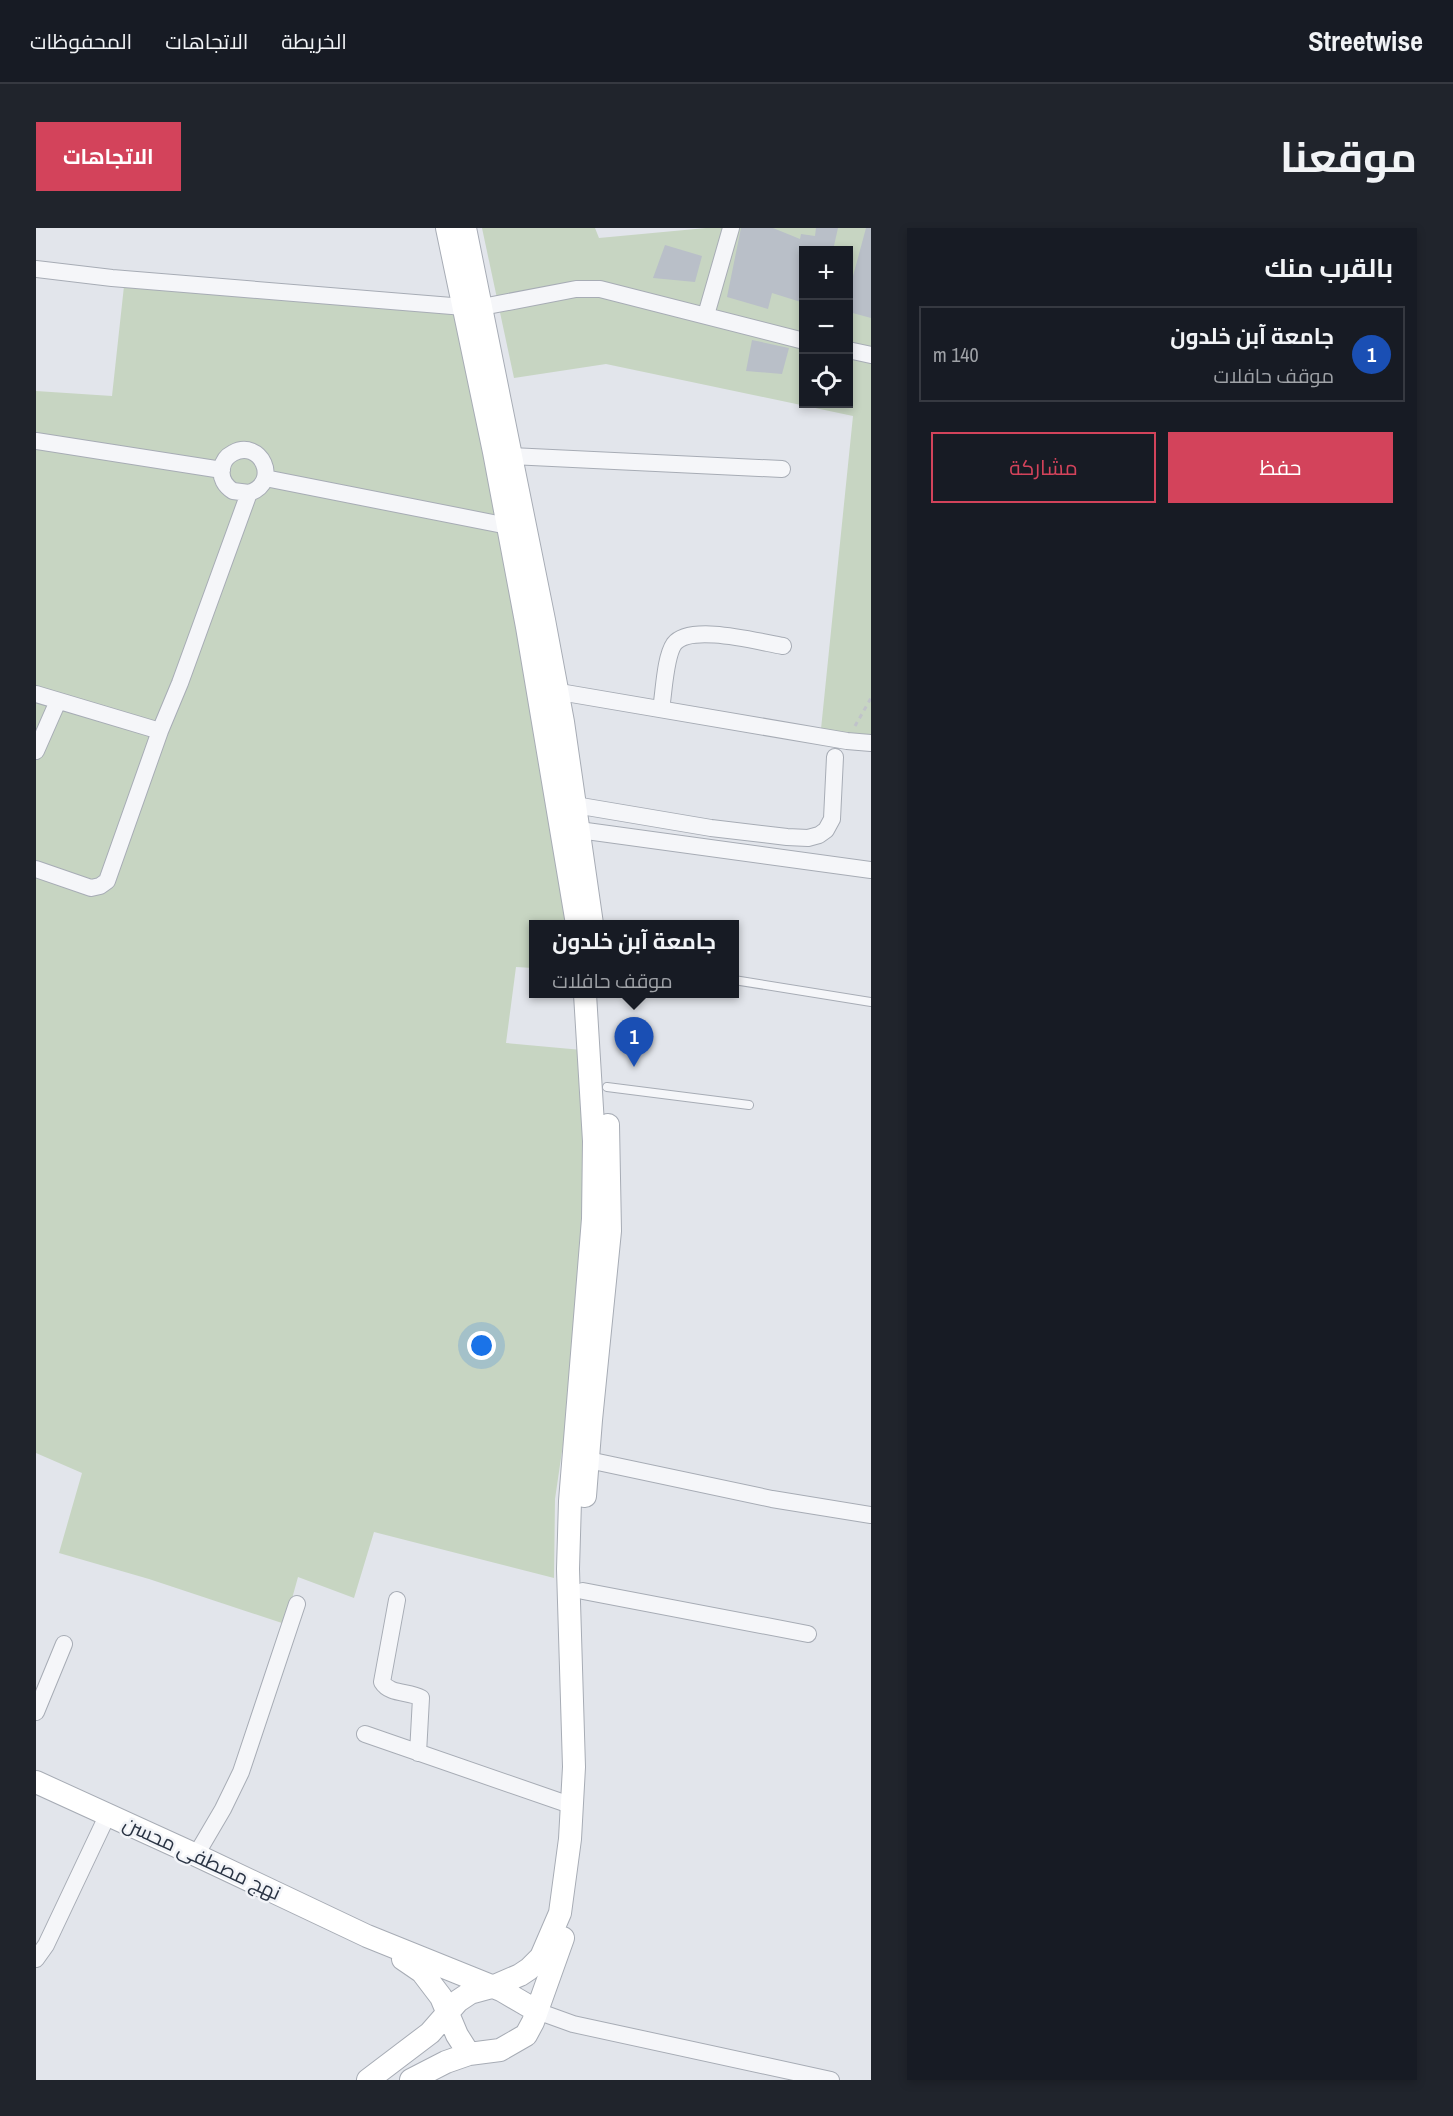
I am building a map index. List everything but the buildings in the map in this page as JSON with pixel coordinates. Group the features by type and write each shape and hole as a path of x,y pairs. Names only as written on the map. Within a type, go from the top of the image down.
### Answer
{"main road":[{"path":"447,228 473,307 528,532 576,920"},
{"path":"465,228 473,307 508,526 575,805 591,920"},
{"path":"368,2080 430,2033 448,2012 470,1993 492,1987 529,1969 541,1957 560,1913 573,1806 574,1767 568,1569 580,1459 593,1219 594,1141 585,998"},
{"path":"411,2080 446,2062 469,2054 493,2052 526,2035 537,2011 570,1917 581,1841 587,1714 583,1592 585,1497 580,1459 591,1420 610,1231 607,1087 600,998"},
{"name":"نهج مصطفى محسن","path":"36,1782 367,1936 492,1987 537,2011"},
{"name":"نهج مصطفى محسن","path":"367,1936 422,1972 441,1996 448,2012"},
{"path":"448,2012 457,2035 469,2054"}],"street":[{"path":"706,315 731,228"},
{"path":"36,269 112,278 473,307 576,289 600,289 799,340"},
{"path":"853,351 871,355"},
{"path":"36,441 222,470"},
{"path":"247,450 261,458 265,467 265,478 259,488 249,493 238,493 229,488 223,480 222,470 228,456 237,451 247,450"},
{"path":"511,456 782,469"},
{"path":"265,478 508,526"},
{"path":"36,869 91,888 107,881 249,493"},
{"path":"661,708 670,653 675,643 686,636 694,634 721,636 783,646"},
{"path":"547,690 847,741 871,743"},
{"path":"36,694 160,731"},
{"path":"36,751 58,701"},
{"path":"575,805 711,828 808,838 826,830 832,819 835,757"},
{"path":"579,830 871,870"},
{"path":"580,1459 772,1499 871,1515"},
{"path":"583,1592 808,1634"},
{"path":"397,1600 382,1682 391,1690 421,1698 418,1753"},
{"path":"196,1855 223,1809 241,1772 297,1604"},
{"path":"36,1712 64,1644"},
{"path":"365,1734 573,1806"},
{"path":"36,1959 46,1946 108,1814"},
{"path":"537,2011 573,2024 831,2080"}],"lane":[{"path":"739,981 871,1002"},
{"path":"607,1087 749,1105"}],"path":[{"path":"847,741 871,699"}],"green space":[{"path":"482,228 595,228 599,238 706,228 871,228 871,737 821,729 853,416 815,408 853,408 853,246 799,246 799,405 606,364 514,378"},
{"path":"124,286 458,314 505,554 568,920 529,920 529,968 516,967 506,1043 582,1050 590,1207 579,1335 555,1499 554,1578 374,1532 354,1598 298,1577 285,1624 149,1579 59,1553 82,1473 36,1453 36,391 112,396"}],"place":[{"name":"جامعة آبن خلدون","path":"634,1067"}]}
